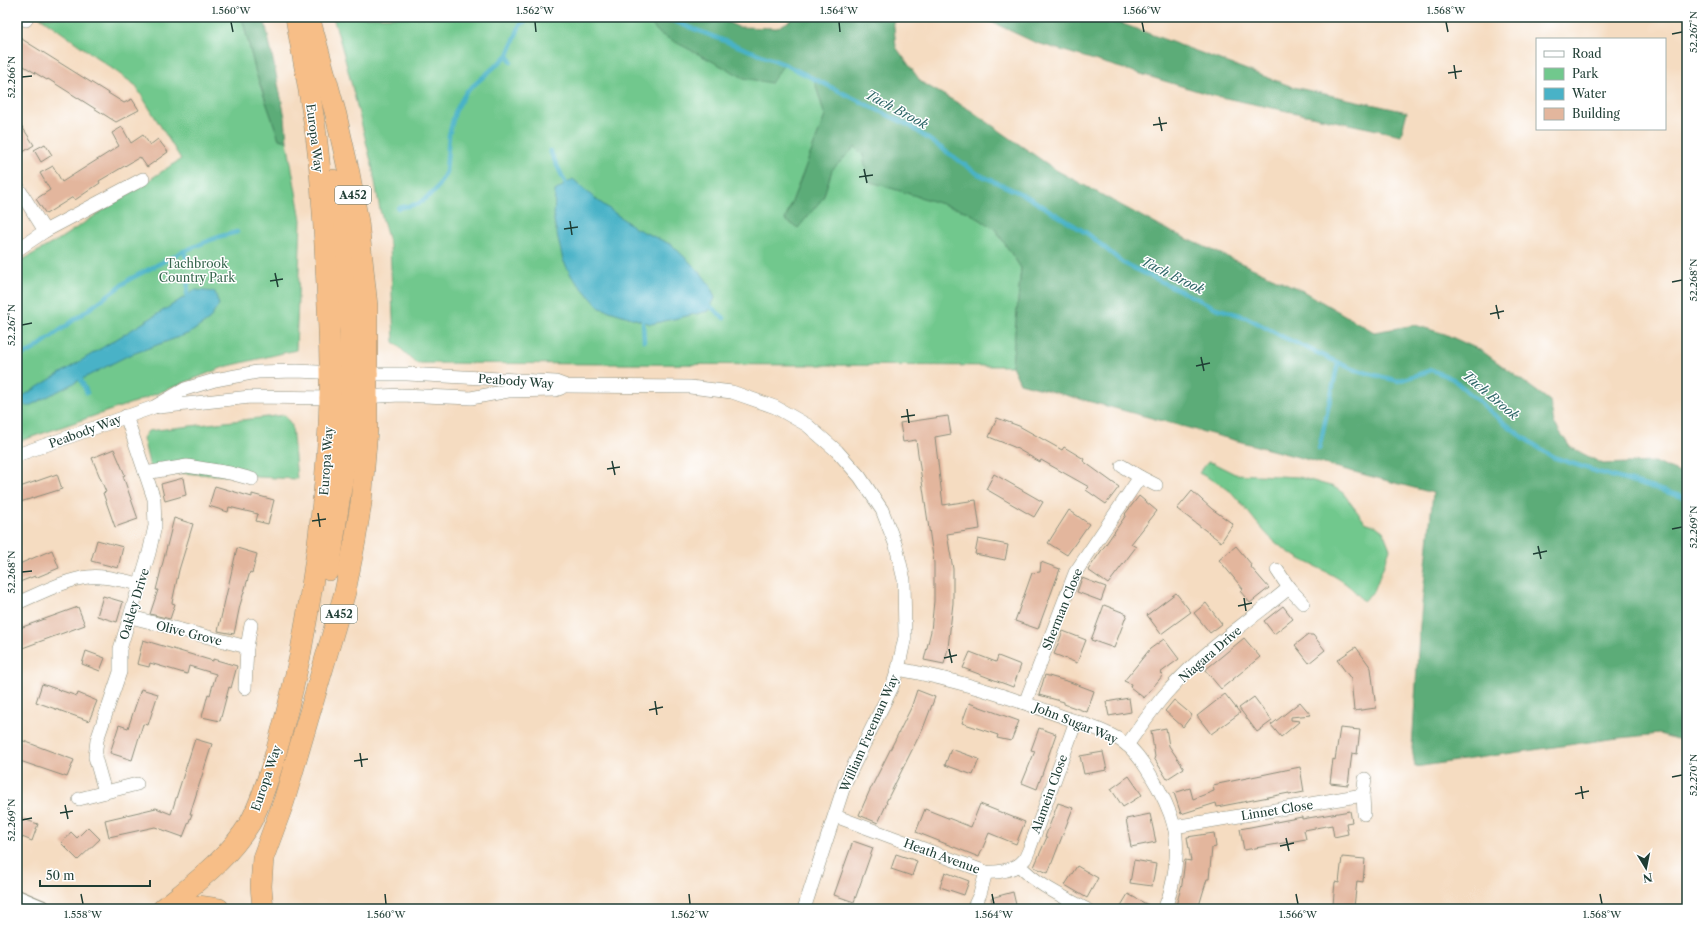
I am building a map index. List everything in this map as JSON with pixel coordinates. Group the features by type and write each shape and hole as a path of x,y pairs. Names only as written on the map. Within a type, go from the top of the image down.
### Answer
{"highway":[{"name":"Europa Way","path":"296,17 317,145 324,222 349,373"},
{"name":"Europa Way","path":"164,909 215,866 233,848 251,820 270,774 294,685 316,563 322,515 330,398 349,373 367,306 358,222 349,173 317,42 309,17"},
{"path":"294,685 318,625 338,516 348,414 360,397 349,373"},
{"name":"Europa Way","path":"264,909 261,886 264,858 284,801 328,655 345,592 352,556 361,503 366,438 360,397"},
{"path":"175,909 198,906 219,909"}],"street":[{"path":"17,250 46,231 144,179"},
{"path":"17,186 46,231"},
{"name":"Peabody Way","path":"154,407 185,389 239,374 277,371 407,374 556,382 567,386"},
{"name":"Peabody Way","path":"17,455 154,407 250,397 330,398 401,395 471,398 508,391 555,390 567,386"},
{"name":"William Freeman Way","path":"567,386 690,387 732,392 775,407 807,425 837,451 860,476 882,510 896,546 904,580 905,637 898,669 892,687 850,772 804,909"},
{"name":"Oakley Drive","path":"105,792 95,757 96,740 120,672 120,650 140,584 155,526 154,499 126,416"},
{"path":"145,473 187,466 230,473 252,479"},
{"path":"1122,466 1156,485"},
{"name":"Sherman Close","path":"1025,703 1075,573 1140,477"},
{"path":"1277,570 1289,588 1303,603"},
{"path":"17,603 72,581 88,577 109,578 140,584"},
{"name":"Niagara Drive","path":"1127,745 1169,690 1190,668 1289,588"},
{"name":"Olive Grove","path":"130,617 247,647"},
{"path":"245,688 247,647 251,625"},
{"name":"John Sugar Way","path":"898,669 938,676 1025,703 1104,732 1127,745 1137,755 1158,787 1174,827 1176,848 1174,878 1170,897 1164,909"},
{"name":"Alamein Close","path":"1019,865 1025,859 1029,850 1076,721"},
{"path":"1364,814 1363,795 1365,779"},
{"path":"79,799 137,784"},
{"name":"Linnet Close","path":"1174,827 1363,795"},
{"name":"Heath Avenue","path":"834,816 986,872 1007,871 1019,865"},
{"path":"1019,865 1035,880 1086,909"},
{"path":"973,909 980,894 986,872"},
{"path":"17,898 43,909"}],"green space":[{"name":"Tachbrook Country Park","path":"40,17 242,17 256,73 279,139 287,141 301,220 296,350 224,367 138,401 17,442 17,263 58,240 181,159 135,85"},
{"path":"242,17 264,17 285,117 287,141 279,139 256,73"},
{"path":"333,17 645,17 660,34 784,64 814,79 825,116 785,220 823,198 832,170 855,147 863,155 869,181 968,212 995,229 1021,268 1012,366 416,363 394,342 390,245 380,210 372,165"},
{"path":"645,17 716,17 738,27 777,28 791,20 793,17 893,17 896,47 921,82 970,110 1056,170 1163,228 1301,290 1374,332 1415,325 1445,334 1482,351 1550,401 1554,423 1570,447 1603,464 1654,462 1687,476 1687,742 1659,734 1610,739 1415,767 1412,748 1419,635 1433,493 1020,383 1012,366 1021,268 995,229 968,212 868,181 863,155 855,147 832,170 823,198 798,228 785,220 825,116 814,79 784,64 771,83 744,78 660,34"},
{"path":"981,17 1104,17 1293,87 1407,112 1401,135 1211,95 1034,42"},
{"path":"285,415 292,426 297,479 178,473 152,476 143,438 148,431"},
{"path":"1208,462 1235,474 1299,477 1334,487 1343,493 1365,522 1376,526 1383,531 1390,549 1374,591 1363,601 1355,591 1335,576 1290,553 1280,546 1266,534 1231,492 1220,484 1199,473"}],"water":[{"path":"573,179 593,197 635,228 672,245 700,272 710,285 715,298 709,311 651,324 600,308 572,277 563,260 554,221 555,191"},
{"path":"195,290 215,292 219,305 209,320 190,333 127,356 27,407 18,399 169,307"}],"building":[{"path":"17,36 124,103 132,99 139,110 116,122 48,79 47,80 17,62"},
{"path":"17,119 34,145 17,156"},
{"path":"122,127 131,143 143,135 150,145 158,139 168,152 147,167 140,157 99,181 100,183 75,200 73,197 46,214 36,199 50,190 40,173 53,166 62,182 119,146 112,133"},
{"path":"45,144 52,155 41,162 34,150"},
{"path":"948,416 951,434 935,437 943,505 976,500 980,529 947,534 953,569 953,603 948,648 944,664 924,660 931,631 934,601 934,563 916,440 903,442 900,423"},
{"path":"997,418 1019,426 1062,450 1064,447 1084,459 1083,461 1119,487 1106,504 1086,490 1089,487 1041,460 1040,462 1014,447 989,437"},
{"path":"114,449 125,475 123,476 138,519 115,527 103,493 106,492 92,458"},
{"path":"57,474 62,489 17,503 17,488"},
{"path":"994,474 1043,502 1034,517 986,489"},
{"path":"183,478 186,495 165,501 161,484"},
{"path":"215,486 252,497 252,494 274,500 268,524 256,521 258,514 229,507 228,512 209,506"},
{"path":"1192,491 1212,509 1233,524 1221,542 1177,509"},
{"path":"1139,496 1157,511 1131,544 1136,547 1108,584 1088,570 1126,515 1125,514"},
{"path":"1069,510 1089,524 1067,555 1048,543"},
{"path":"174,518 193,524 179,570 172,603 175,604 170,619 150,614 158,590 156,590"},
{"path":"978,539 1008,545 1005,560 975,554"},
{"path":"97,540 123,547 118,568 91,561"},
{"path":"1236,546 1251,564 1250,566 1269,588 1250,603 1240,591 1243,589 1219,560"},
{"path":"237,548 257,554 252,573 250,572 240,605 234,634 218,631"},
{"path":"52,550 59,568 35,578 35,576 17,583 17,565"},
{"path":"1041,562 1060,569 1038,629 1015,621 1032,573 1040,572"},
{"path":"1082,578 1106,587 1101,601 1077,592"},
{"path":"1176,593 1191,612 1161,634 1147,615"},
{"path":"103,596 123,602 117,622 97,616"},
{"path":"1206,603 1222,624 1210,633 1194,613"},
{"path":"1104,605 1127,614 1114,648 1091,640"},
{"path":"1283,606 1293,619 1274,634 1264,621"},
{"path":"78,607 85,625 17,650 17,629"},
{"path":"1063,631 1086,640 1077,663 1054,654"},
{"path":"1308,635 1313,635 1325,650 1309,663 1295,645"},
{"path":"1244,638 1260,657 1221,689 1205,670"},
{"path":"1164,639 1179,659 1160,673 1163,675 1144,698 1130,687 1131,684 1124,681 1150,649"},
{"path":"143,640 213,661 213,659 237,666 231,688 229,687 220,721 202,717 208,694 210,695 216,674 189,666 187,674 150,663 149,667 137,664"},
{"path":"1356,647 1371,668 1376,708 1354,711 1351,679 1337,660"},
{"path":"86,651 105,658 100,671 82,664"},
{"path":"970,652 996,662 998,656 1021,665 1013,687 963,668"},
{"path":"1045,675 1094,691 1087,712 1064,704 1064,702 1039,695"},
{"path":"42,684 77,696 78,693 97,701 89,721 36,702"},
{"path":"141,689 158,694 148,725 143,724 132,760 110,753 119,725 128,728"},
{"path":"917,690 935,697 924,726 886,802 887,803 878,823 859,815 911,708"},
{"path":"1225,694 1240,713 1211,734 1197,716"},
{"path":"1254,697 1272,721 1257,732 1239,708"},
{"path":"1129,698 1131,712 1109,716 1106,702"},
{"path":"1174,700 1192,715 1183,727 1165,711"},
{"path":"1300,702 1311,715 1291,717 1291,720 1300,721 1281,737 1271,725"},
{"path":"969,703 1019,721 1011,741 997,738 998,735 962,723"},
{"path":"1039,728 1056,734 1037,789 1022,783 1035,751 1031,750"},
{"path":"1166,728 1169,746 1184,768 1167,779 1154,758 1151,731"},
{"path":"1340,728 1360,730 1357,754 1352,753 1348,785 1330,783 1333,759 1335,760"},
{"path":"195,739 212,744 190,814 192,814 183,837 155,827 109,837 105,820 156,808 171,814"},
{"path":"21,740 74,760 67,777 17,760 17,750"},
{"path":"951,749 979,759 973,775 945,765"},
{"path":"1103,752 1107,770 1084,774 1080,756"},
{"path":"1300,767 1304,792 1289,795 1289,793 1217,807 1216,803 1181,814 1174,793 1190,788 1193,799 1214,791 1213,785"},
{"path":"1129,776 1142,795 1123,807 1111,789"},
{"path":"1058,803 1073,808 1048,873 1034,867 1047,837 1045,837"},
{"path":"980,804 1025,822 1016,844 989,833 979,857 916,832 925,809 971,827"},
{"path":"1350,811 1352,822 1346,823 1348,834 1334,837 1332,825 1304,830 1306,839 1244,850 1240,829 1302,817 1302,819"},
{"path":"1150,814 1156,842 1131,847 1126,819"},
{"path":"17,817 38,824 32,841 17,835"},
{"path":"88,827 100,839 78,860 61,843 71,832 77,838"},
{"path":"1214,833 1216,847 1212,848 1209,879 1207,879 1198,909 1175,909 1182,884 1185,860 1191,861 1187,837"},
{"path":"853,841 873,848 854,902 834,895"},
{"path":"896,854 917,861 912,876 891,869"},
{"path":"1342,857 1365,859 1363,882 1357,881 1354,907 1333,905 1335,882 1339,883"},
{"path":"1134,860 1156,864 1152,886 1130,883"},
{"path":"1077,866 1098,878 1087,898 1065,885"},
{"path":"945,872 969,881 964,895 940,887"},
{"path":"1013,892 1016,905 1004,909 995,909 991,898"},
{"path":"1128,894 1155,909 1119,909"}],"waterway":[{"path":"398,208 418,204 435,191 446,172 449,135 455,112 466,92 508,55 520,25 532,17"},
{"name":"Tach Brook","path":"663,17 784,64 910,126 978,174 1026,196 1088,234 1123,263 1216,308 1246,317 1283,337 1352,369 1398,381 1432,370 1453,379 1492,413 1524,438 1553,457 1687,498"},
{"path":"508,55 511,62"},
{"path":"550,151 566,184"},
{"path":"17,357 33,350 130,279 184,251 218,237 237,232"},
{"path":"184,251 187,261"},
{"path":"187,295 188,279"},
{"path":"711,307 724,318"},
{"path":"643,321 644,341"},
{"path":"1319,449 1338,363"},
{"path":"81,380 87,393"},
{"path":"17,406 22,403"}]}
